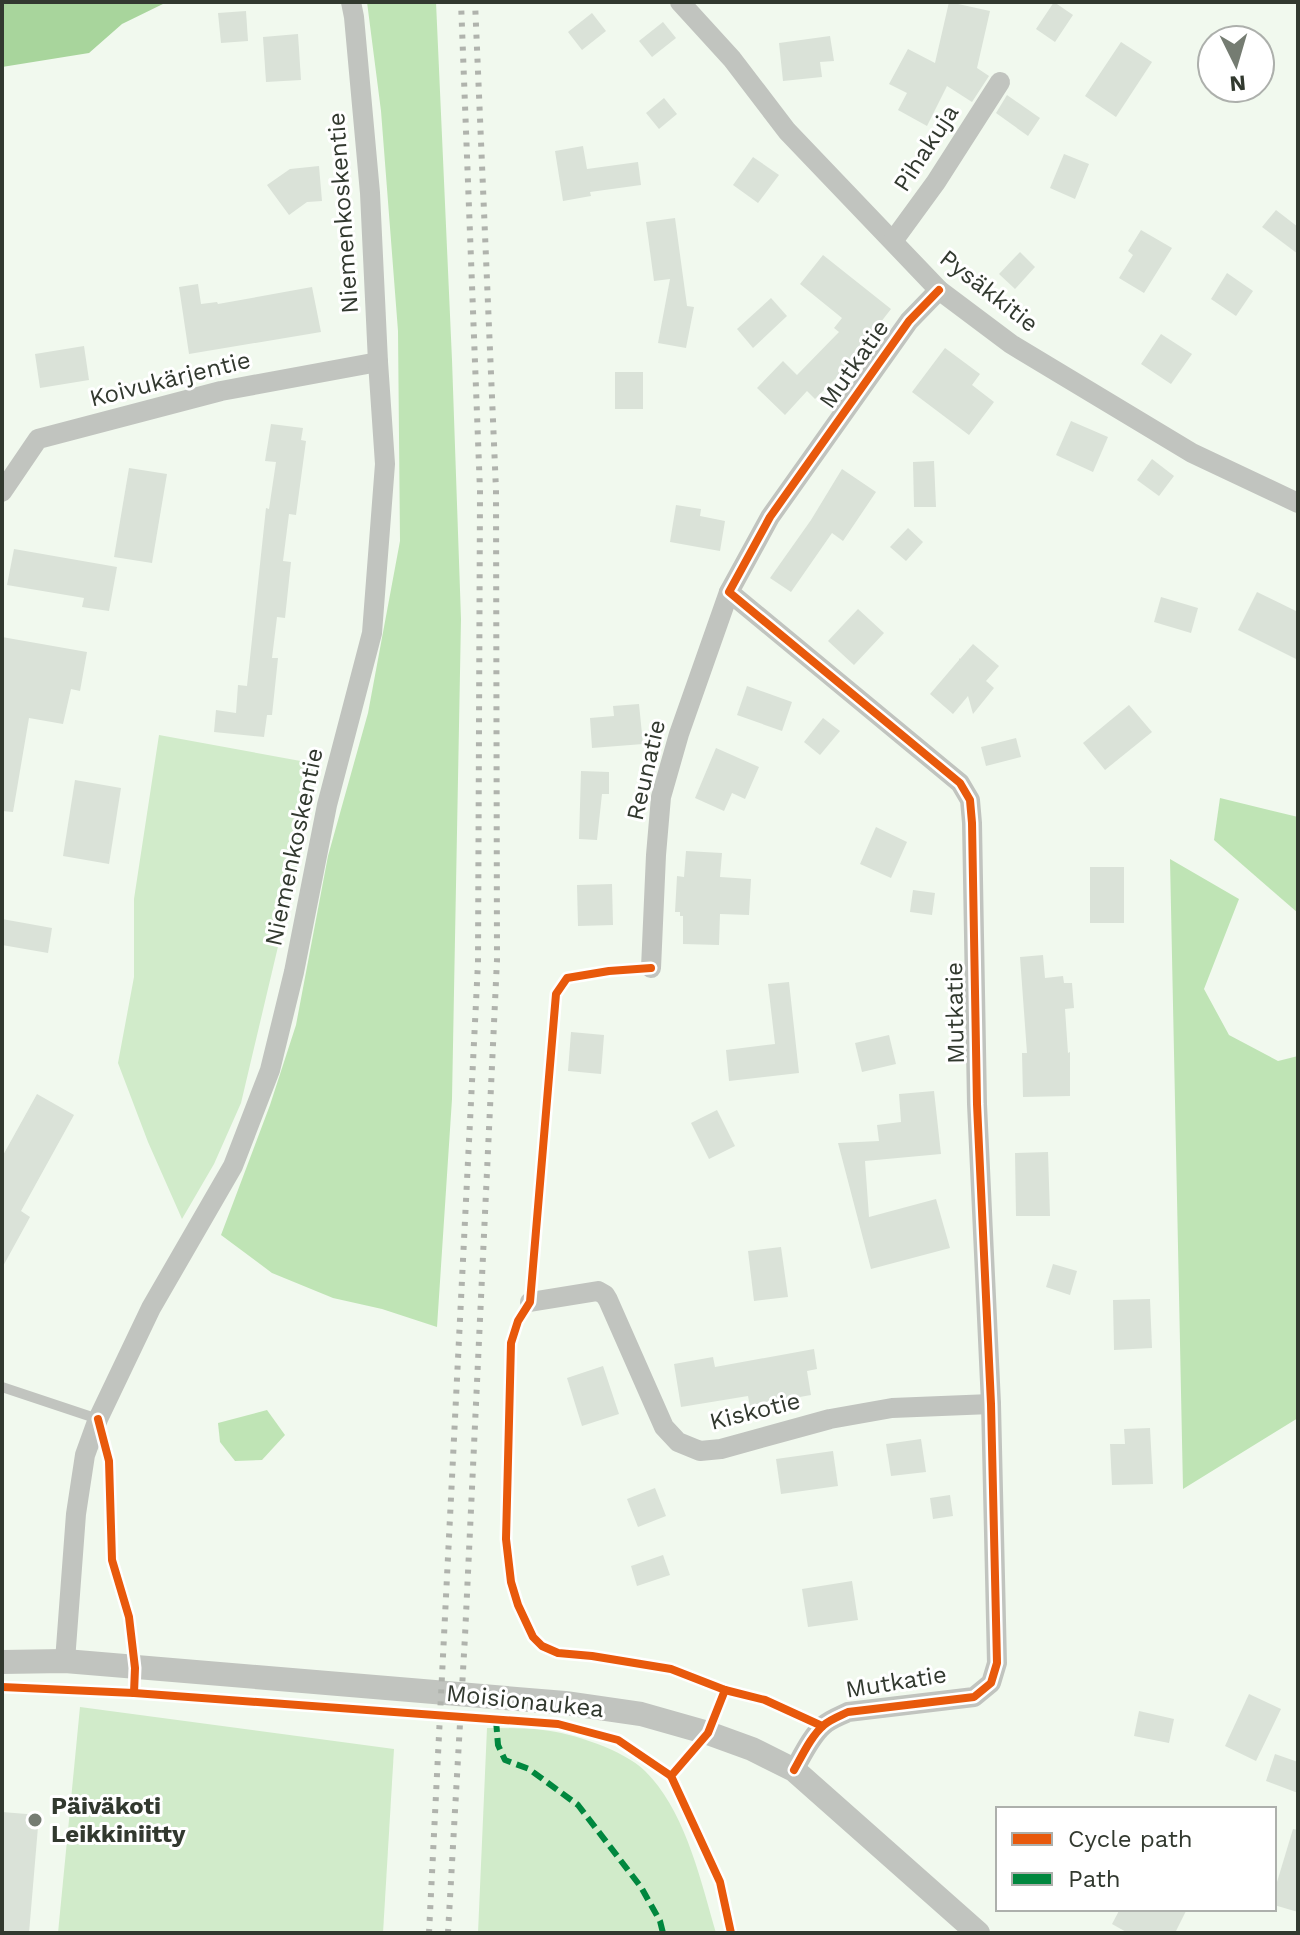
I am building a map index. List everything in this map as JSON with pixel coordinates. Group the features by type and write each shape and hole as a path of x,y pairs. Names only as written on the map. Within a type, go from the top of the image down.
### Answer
{"street":[{"name":"Niemenkoskentie","path":"65,1661 76,1514 85,1455 98,1419 151,1308 233,1166 270,1070 294,972 327,805 372,633 385,464 370,193 351,2"},
{"name":"Pysäkkitie","path":"680,2 732,59 787,131 939,290 1011,344 1192,453 1298,503"},
{"name":"Pihakuja","path":"893,241 936,182 1000,82"},
{"name":"Mutkatie","path":"794,1770 822,1726 848,1712 974,1697 991,1683 997,1663 991,1404 977,1104 970,800 960,783 729,592 770,517 909,321 939,290"},
{"name":"Koivukärjentie","path":"2,492 38,439 221,391 378,362"},
{"name":"Reunatie","path":"651,968 661,797 679,734 729,592"},
{"name":"Kiskotie","path":"530,1302 598,1291 605,1295 664,1427 678,1442 700,1451 721,1449 830,1419 892,1408 991,1404"},
{"name":"Moisionaukea","path":"2,1662 65,1661 581,1705 641,1714 752,1749 794,1770 978,1933"}],"lane":[{"path":"2,1387 98,1419"}],"shaded area":[{"path":"2,2 167,2 122,24 89,53 2,67"},
{"path":"367,2 436,2 461,619 452,1099 437,1327 382,1309 333,1298 272,1273 221,1235 270,1105 296,1025 328,856 368,713 400,541 398,331 381,111"},
{"path":"159,735 317,764 307,824 241,1103 214,1164 182,1219 118,1063 134,977 134,899"},
{"path":"1220,798 1298,817 1298,913 1214,840"},
{"path":"1170,859 1239,899 1204,989 1229,1035 1278,1061 1298,1056 1298,1418 1183,1489"},
{"path":"267,1410 285,1435 262,1460 235,1461 220,1442 218,1423"},
{"path":"80,1707 394,1749 383,1933 58,1933"},
{"path":"487,1728 536,1729 568,1735 624,1756 645,1771 671,1805 681,1826 716,1933 478,1933"}],"building":[{"path":"949,2 990,11 977,68 989,76 972,102 947,86 927,126 898,110 907,93 889,84 908,49 935,63"},
{"path":"1054,2 1073,15 1055,42 1036,29"},
{"path":"246,11 248,41 221,43 218,13"},
{"path":"592,13 606,31 582,50 568,32"},
{"path":"663,22 676,38 652,57 639,41"},
{"path":"298,34 301,80 266,82 263,37"},
{"path":"830,36 834,61 820,62 822,77 783,81 779,43"},
{"path":"1121,42 1152,62 1116,117 1085,96"},
{"path":"1007,95 1040,118 1028,136 996,113"},
{"path":"664,98 677,114 659,129 646,113"},
{"path":"583,146 587,169 638,162 641,185 590,192 591,196 563,201 555,151"},
{"path":"1064,154 1089,164 1075,199 1050,188"},
{"path":"753,157 779,175 758,203 733,185"},
{"path":"319,166 322,201 307,202 289,215 267,185 290,169"},
{"path":"1276,210 1298,227 1298,254 1262,227"},
{"path":"675,218 687,306 694,307 686,348 658,343 670,279 654,281 646,222"},
{"path":"1141,230 1172,248 1144,293 1119,278 1133,255 1128,251"},
{"path":"1020,252 1035,267 1015,289 999,274"},
{"path":"823,255 891,309 842,372 815,399 807,391 785,415 757,388 783,361 797,375 839,332 834,328 842,318 800,284"},
{"path":"1227,273 1253,291 1236,316 1211,299"},
{"path":"198,284 201,304 218,304 312,287 321,332 189,354 179,287"},
{"path":"771,298 787,316 753,348 737,329"},
{"path":"1161,334 1192,354 1171,384 1141,364"},
{"path":"84,346 89,380 40,388 35,354"},
{"path":"945,348 980,374 972,385 994,402 969,435 912,392"},
{"path":"615,372 643,372 643,409 615,409"},
{"path":"1071,421 1108,437 1093,472 1056,455"},
{"path":"271,424 303,428 301,440 306,441 296,515 289,514 283,561 291,562 285,618 277,617 272,658 278,658 272,715 267,715 264,737 214,732 216,710 236,713 238,685 247,686 266,508 269,509 276,462 265,461"},
{"path":"1152,459 1174,476 1159,496 1137,480"},
{"path":"934,461 936,507 914,507 913,462"},
{"path":"129,468 167,474 152,563 114,557"},
{"path":"842,469 876,492 843,541 832,533 791,592 770,578"},
{"path":"676,505 701,509 700,516 725,521 720,551 670,542"},
{"path":"908,528 923,542 906,561 890,547"},
{"path":"14,549 117,567 109,611 82,607 84,598 7,585"},
{"path":"1257,592 1298,612 1298,660 1238,630"},
{"path":"1161,597 1198,608 1191,633 1154,622"},
{"path":"858,609 884,633 854,665 828,641"},
{"path":"2,637 87,652 80,691 71,689 63,724 29,718 13,812 2,811"},
{"path":"973,644 999,666 986,681 994,688 973,714 968,696 953,714 930,694"},
{"path":"747,686 792,702 782,731 737,715"},
{"path":"639,704 643,744 592,748 590,718 614,716 613,706"},
{"path":"1129,705 1152,732 1105,770 1083,743"},
{"path":"823,718 840,731 820,755 804,742"},
{"path":"1016,738 1021,757 986,766 981,747"},
{"path":"716,748 759,767 745,799 732,793 724,811 695,798"},
{"path":"581,771 609,772 609,794 602,794 597,840 579,839"},
{"path":"75,780 121,788 109,864 63,856"},
{"path":"876,827 907,842 891,878 860,864"},
{"path":"686,851 722,853 720,877 751,879 749,915 720,914 719,945 683,944 683,916 675,912 677,876 684,877"},
{"path":"1090,867 1124,867 1124,923 1090,923"},
{"path":"612,884 613,925 578,926 577,885"},
{"path":"913,890 935,893 932,915 910,912"},
{"path":"2,919 52,928 48,953 2,945"},
{"path":"1043,955 1045,978 1063,976 1064,983 1072,983 1074,1008 1065,1009 1070,1052 1070,1096 1023,1097 1022,1053 1027,1053 1020,957"},
{"path":"789,982 799,1073 729,1081 726,1050 775,1044 768,984"},
{"path":"571,1032 604,1035 601,1074 568,1071"},
{"path":"889,1035 896,1064 862,1072 855,1043"},
{"path":"934,1091 941,1154 865,1161 869,1217 936,1199 950,1248 871,1269 838,1143 879,1141 877,1125 901,1122 899,1094"},
{"path":"37,1094 74,1115 21,1211 30,1217 2,1268 2,1157"},
{"path":"717,1110 735,1146 709,1159 691,1123"},
{"path":"1048,1152 1050,1216 1016,1216 1015,1153"},
{"path":"781,1247 788,1297 754,1301 748,1251"},
{"path":"1053,1264 1077,1271 1070,1295 1046,1287"},
{"path":"1150,1299 1152,1348 1114,1350 1113,1300"},
{"path":"814,1349 817,1369 807,1371 811,1395 750,1406 748,1396 681,1407 674,1364 713,1357 715,1367"},
{"path":"603,1366 619,1414 582,1426 567,1378"},
{"path":"1150,1428 1153,1484 1112,1485 1110,1444 1125,1444 1124,1429"},
{"path":"921,1439 926,1472 891,1476 886,1444"},
{"path":"833,1451 838,1486 781,1494 776,1459"},
{"path":"655,1488 666,1516 638,1527 627,1499"},
{"path":"950,1495 953,1516 933,1519 930,1498"},
{"path":"663,1555 670,1575 637,1586 631,1566"},
{"path":"852,1581 858,1620 808,1627 802,1589"},
{"path":"1249,1694 1281,1709 1256,1761 1225,1746"},
{"path":"1139,1711 1174,1719 1169,1743 1134,1736"},
{"path":"1275,1754 1298,1762 1298,1793 1266,1781"},
{"path":"2,1812 39,1815 29,1933 2,1933"},
{"path":"1293,1829 1298,1830 1298,1912 1276,1906 1276,1885"},
{"path":"1119,1911 1186,1911 1175,1933 1128,1933 1112,1924"}],"railway":[{"path":"429,1933 478,963 480,491 461,2"},
{"path":"448,1933 497,960 496,490 475,2"}],"marked path":[{"path":"496,1720 498,1745 505,1760 529,1769 578,1805 641,1887 660,1921 663,1933"}],"cycle path":[{"path":"794,1770 815,1735 833,1719 848,1712 974,1697 991,1683 997,1663 991,1404 977,1104 970,800 960,783 729,592 770,517 909,321 939,290"},
{"path":"651,968 567,978 556,994 530,1302 518,1321 511,1343 506,1539 511,1582 533,1637 542,1646 558,1653 671,1669 725,1690 765,1700 822,1726"},
{"path":"98,1419 109,1461 112,1560 129,1617 135,1668 134,1693"},
{"path":"2,1687 134,1693 558,1724 618,1740 671,1776"},
{"path":"725,1690 708,1733 671,1776 720,1882 731,1933"}],"place":[{"name":"Päiväkoti Leikkiniitty","path":"35,1820"}]}
